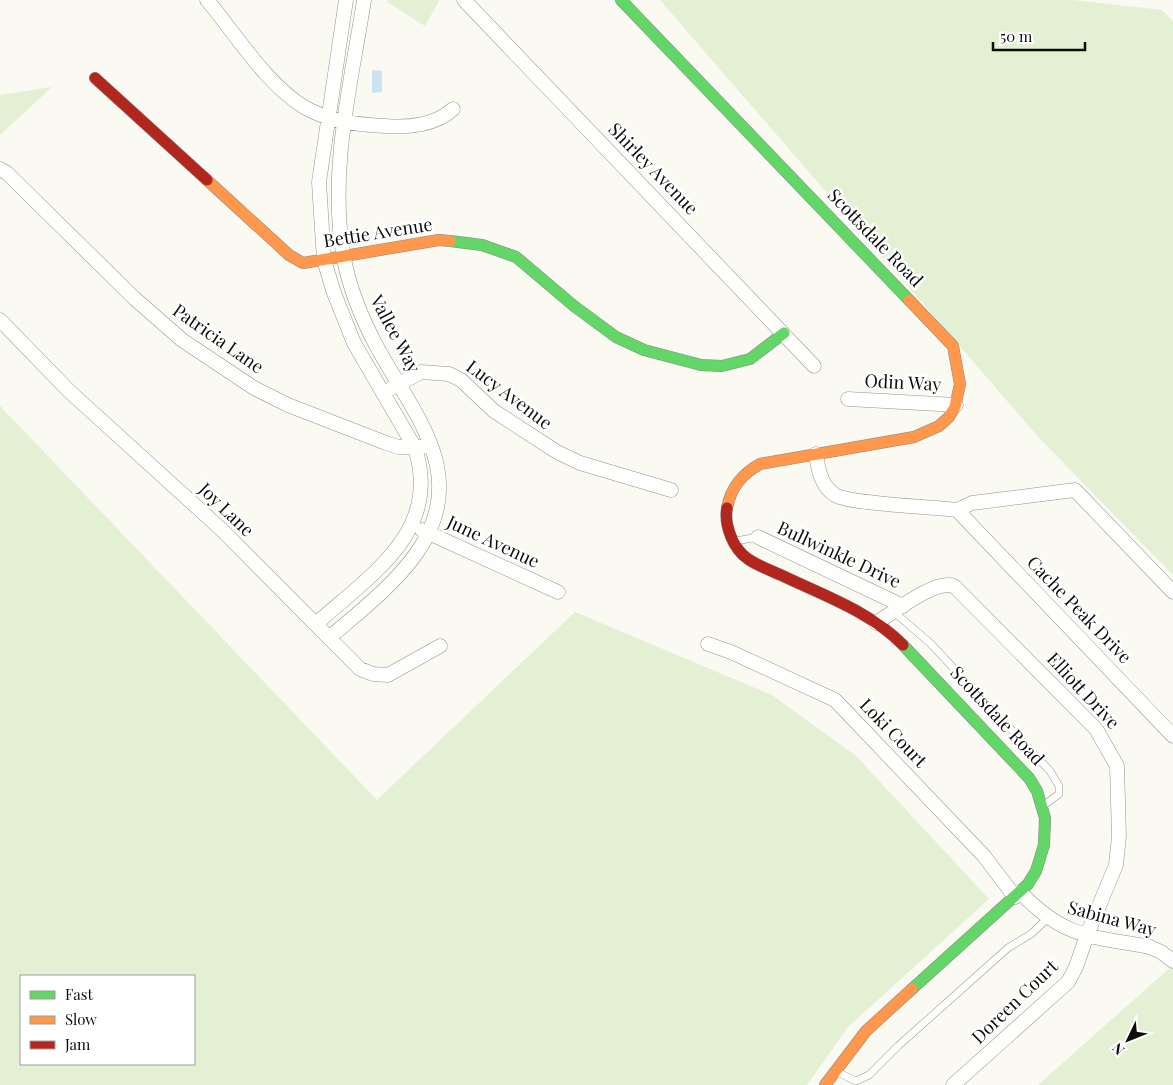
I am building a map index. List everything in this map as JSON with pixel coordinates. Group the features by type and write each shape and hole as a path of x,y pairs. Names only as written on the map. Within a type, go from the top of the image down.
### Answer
{"street":[{"path":"207,0 252,58 290,96 303,106 327,116 359,125 412,125 444,118 453,110"},
{"path":"316,624 392,554 412,526 422,489 421,467 415,448 354,343 324,260 319,182 327,116 346,0"},
{"name":"Vallee Way","path":"329,638 392,582 416,554 429,533 436,510 439,478 434,447 419,416 360,314 344,257 339,215 338,180 345,121 364,0"},
{"name":"Shirley Avenue","path":"464,0 814,366"},
{"name":"Scottsdale Road","path":"621,0 953,346 961,372 961,385 956,405 944,421 928,432 816,454 767,461 745,473 736,483 726,509 726,521 733,542 747,559 759,567 841,603 876,623 921,662 1029,778 1044,805 1047,837 1044,854 1037,869 1018,894 866,1031 825,1085"},
{"name":"Bettie Avenue","path":"95,78 289,255 303,263 439,240 482,245 501,250 532,269 574,306 616,337 644,350 702,365 722,366 736,364 765,349 784,334"},
{"name":"Patricia Lane","path":"0,170 7,173 165,326 224,370 288,405 386,443 415,448 434,447"},
{"name":"Joy Lane","path":"0,320 69,391 222,530 360,669 374,674 388,675 440,646"},
{"name":"Lucy Avenue","path":"383,394 399,383 421,372 449,374 461,380 494,411 556,452 580,463 671,490"},
{"name":"Odin Way","path":"848,399 956,405"},
{"path":"816,454 818,472 835,495 853,500 957,510 972,503 1075,490 1173,592"},
{"name":"Cache Peak Drive","path":"957,510 1173,736"},
{"name":"June Avenue","path":"412,526 558,592"},
{"name":"Bullwinkle Drive","path":"758,537 899,609"},
{"name":"Elliott Drive","path":"876,623 941,584 947,583 954,586 1096,729 1117,766 1119,836 1116,865 1087,935"},
{"name":"Loki Court","path":"708,644 731,652 835,700 1018,894"},
{"name":"Sabina Way","path":"1018,894 1048,918 1071,931 1150,947 1170,954"},
{"name":"Doreen Court","path":"953,1085 1068,982 1076,967 1087,935"}],"lane":[{"path":"733,542 758,537"},
{"path":"899,609 1050,772 1059,786 1059,794 1044,805"},
{"path":"835,1070 852,1081 862,1080 1008,948 1031,934 1048,918"}],"green space":[{"path":"388,0 439,1 425,26 387,2"},
{"path":"660,0 1073,0 1162,10 1173,21 1173,575 1040,439"},
{"path":"52,87 0,135 0,95"},
{"path":"0,406 377,800 575,612 772,695 856,756 989,899 848,1027 807,1085 0,1085"},
{"path":"1173,965 1173,1085 1038,1085"}],"water":[{"path":"372,70 382,71 382,92 372,93"}],"traffic: fast":[{"path":"621,0 909,300"},
{"path":"450,241 482,245 516,257 574,306 616,337 644,350 701,365 722,366 750,359 784,333"},
{"path":"903,645 1029,778 1037,791 1045,818 1044,845 1036,871 1028,884 912,989"}],"traffic: slow":[{"path":"207,180 289,255 303,263 439,240 450,241"},
{"path":"727,508 734,487 748,472 760,464 914,437 939,426 949,417 955,407 960,384 953,346 909,300"},
{"path":"825,1085 866,1031 912,989"}],"traffic: jam":[{"path":"95,78 207,180"},
{"path":"727,508 728,529 734,543 748,559 846,605 876,623 903,645"}]}
